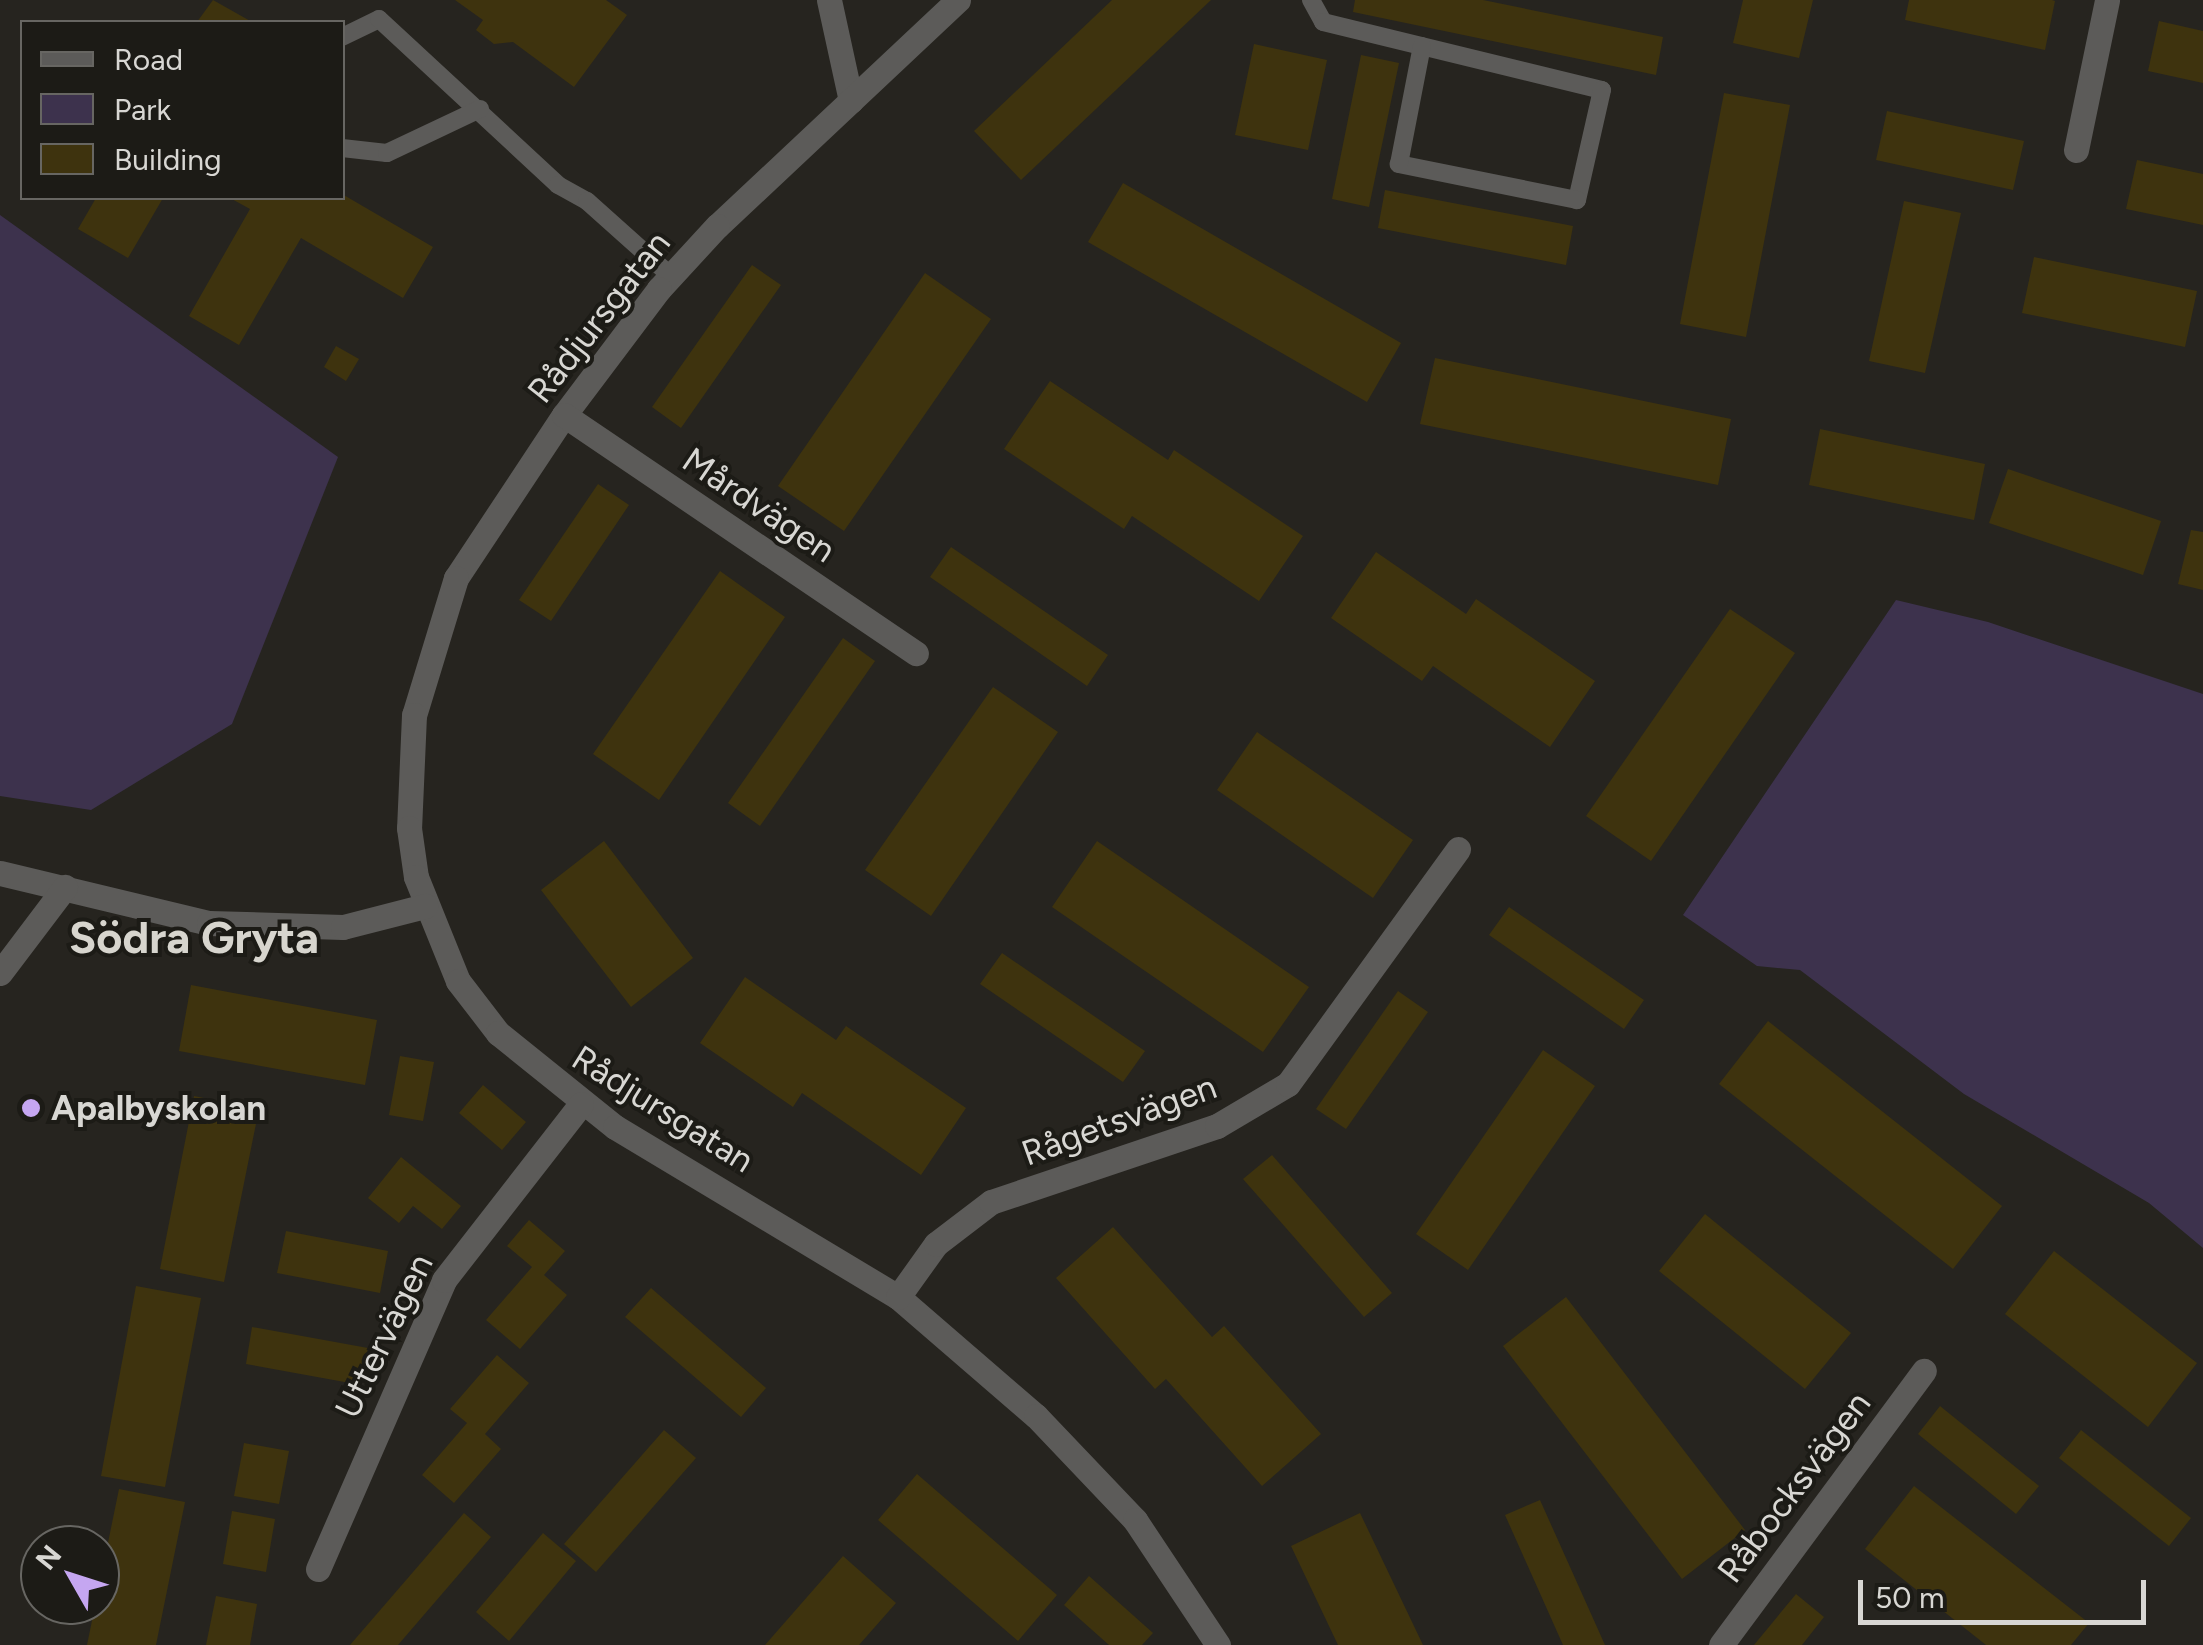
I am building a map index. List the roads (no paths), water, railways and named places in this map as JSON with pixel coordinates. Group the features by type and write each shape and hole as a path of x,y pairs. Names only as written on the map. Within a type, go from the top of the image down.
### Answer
{"street":[{"path":"829,0 851,102"},
{"name":"Rådjursgatan","path":"958,0 671,276 564,415 456,578 414,716 409,828 424,906 458,981 498,1033 581,1104 898,1297 1036,1416 1134,1520 1218,1645"},
{"path":"2076,150 2108,0"},
{"name":"Mårdvägen","path":"564,415 916,652"},
{"name":"Rågetsvägen","path":"898,1297 936,1244 990,1202 1217,1126 1288,1084 1458,848"},
{"path":"0,872 209,923 343,928 424,906"},
{"path":"0,973 65,887"},
{"name":"Uttervägen","path":"318,1569 444,1280 581,1104"},
{"name":"Råbocksvägen","path":"1720,1645 1924,1371"}],"lane":[{"path":"1311,0 1323,22 1422,46 1602,90 1577,200 1399,164 1422,46"},
{"path":"345,36 378,19 558,185 588,201 671,276"},
{"path":"345,148 387,152 480,109"}],"place":[{"name":"Apalbyskolan","path":"31,1108"}],"district":[{"name":"Södra Gryta","path":"194,938"}]}
